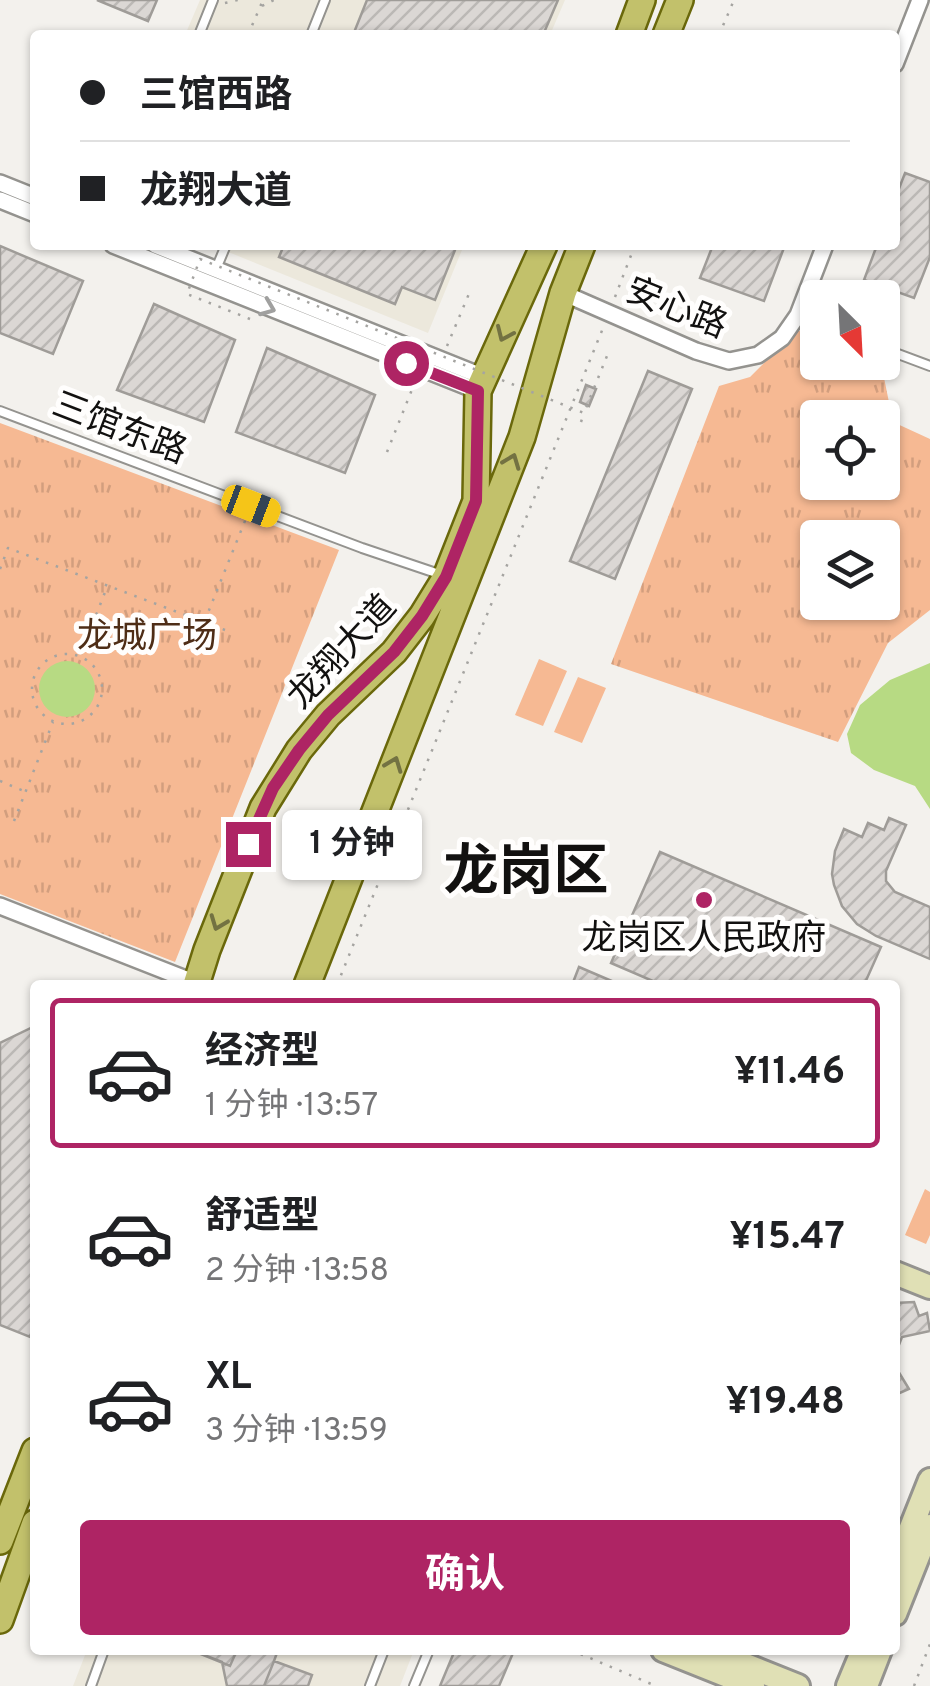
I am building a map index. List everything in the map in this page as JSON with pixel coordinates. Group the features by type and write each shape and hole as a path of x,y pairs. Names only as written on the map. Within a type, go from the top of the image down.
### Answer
{"main road":[{"path":"630,30 642,0"},
{"path":"668,30 680,0"},
{"name":"龙翔大道","path":"198,980 273,788 313,732 402,643 446,577 476,501 481,384 542,250"},
{"name":"龙翔大道","path":"310,980 522,437 563,293 580,250"},
{"path":"900,1276 930,1287"},
{"path":"0,1541 30,1464"},
{"path":"900,1555 930,1480"},
{"path":"900,1601 930,1526"},
{"path":"0,1620 30,1538"},
{"path":"676,1655 753,1686"},
{"path":"720,1655 798,1686"},
{"path":"848,1686 860,1655"},
{"path":"866,1686 878,1655"}],"street":[{"path":"900,51 920,0"},
{"path":"0,183 30,194"},
{"path":"0,200 30,212"},
{"path":"129,250 213,277 481,384"},
{"path":"164,250 213,277"},
{"name":"安心路","path":"563,293 730,362 758,355 782,338 798,315 823,250"},
{"path":"0,906 186,980"}],"lane":[{"path":"313,30 325,0"},
{"path":"202,30 216,3"},
{"path":"213,277 224,250"},
{"path":"900,355 930,366"},
{"name":"三馆东路","path":"0,411 446,577"},
{"path":"90,1686 102,1655"},
{"path":"370,1686 382,1655"},
{"path":"414,1686 426,1655"}],"path":[{"path":"216,3 238,0"},
{"path":"250,30 262,0"},
{"path":"259,8 274,0"},
{"path":"722,30 734,0"},
{"path":"339,980 634,250"},
{"path":"250,319 186,294 200,259 584,413"},
{"path":"443,357 471,289"},
{"path":"387,452 428,350"},
{"path":"581,422 609,352"},
{"path":"197,640 251,506"},
{"path":"0,569 8,548 225,630"},
{"path":"80,657 108,586"},
{"path":"53,657 80,657 99,675 99,702 80,721 62,724 46,717 34,703 34,676 53,657"},
{"path":"14,821 54,721"},
{"path":"0,781 26,791"},
{"path":"914,1686 930,1644"},
{"path":"583,1655 656,1686"}],"shaded area":[{"path":"200,0 565,0 552,30 187,30"},
{"path":"223,250 462,250 428,333"},
{"path":"67,661 87,669 95,689 87,709 67,717 47,709 39,689 47,669"},
{"path":"930,663 930,809 915,786 874,770 851,753 847,734 860,705 890,680"},
{"path":"85,1655 412,1655 400,1686 73,1686"}],"green space":[{"path":"797,330 800,380 884,380 889,400 800,400 800,500 900,500 900,425 930,439 930,610 888,643 838,742 611,664 719,386 750,377"},
{"name":"龙城广场","path":"0,423 339,550 175,962 0,894"},
{"path":"539,659 567,671 543,726 515,715"},
{"path":"578,677 606,688 582,743 554,732"},
{"path":"925,1189 930,1192 930,1235 926,1244 905,1235"}],"building":[{"path":"97,0 157,0 148,21"},
{"path":"367,0 558,0 545,30 355,30"},
{"path":"905,173 930,182 930,257 914,298 900,293 900,280 864,280 875,250 900,250 900,186"},
{"path":"0,246 83,281 53,354 0,333"},
{"path":"282,250 455,250 435,300 402,287 395,304 279,257"},
{"path":"711,250 783,250 764,301 700,278"},
{"path":"154,304 235,340 204,422 117,390"},
{"path":"267,348 375,395 345,473 236,432"},
{"path":"648,371 692,389 615,579 570,561"},
{"path":"586,385 596,389 589,406 580,402"},
{"path":"889,818 906,825 886,871 886,881 895,892 930,907 930,959 857,924 842,906 834,885 835,851 844,829 862,837 868,823 884,830"},
{"name":"龙岗区人民政府","path":"660,852 881,947 866,980 650,980 611,963"},
{"path":"579,967 609,980 574,980"},
{"path":"30,1028 30,1337 0,1325 0,1043"},
{"path":"914,1302 919,1316 927,1313 930,1331 902,1337 900,1342 900,1303"},
{"path":"900,1374 909,1389 900,1393"},
{"path":"203,1655 235,1655 230,1666"},
{"path":"204,1655 276,1655 274,1661 312,1675 308,1686 227,1686 222,1662"},
{"path":"453,1655 512,1655 499,1686 440,1686"},
{"path":"274,1661 312,1675 308,1686 264,1686"}],"place":[{"name":"龙岗区人民政府","path":"704,900"}],"district":[{"name":"龙岗区","path":"526,870"}],"route":[{"path":"248,844 262,808 299,750 328,715 394,652 435,597 476,501 478,391 406,363"}]}
